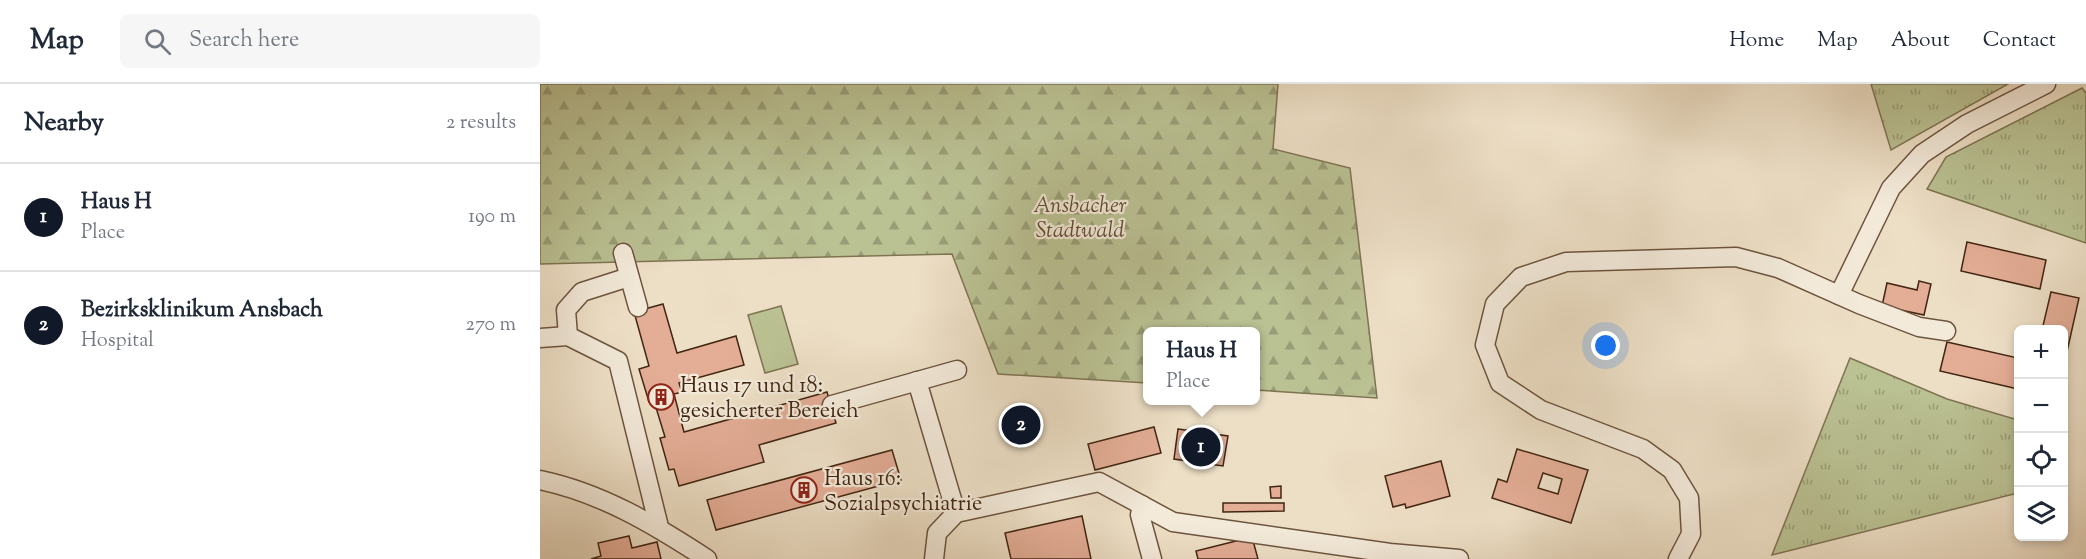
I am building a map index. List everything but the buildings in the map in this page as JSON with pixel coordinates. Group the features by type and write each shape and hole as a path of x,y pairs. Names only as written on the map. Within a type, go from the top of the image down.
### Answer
{"lane":[{"path":"1839,295 1891,188 1922,154 1967,124 2046,84"},
{"path":"623,253 638,307"},
{"path":"1678,559 1691,534 1689,498 1672,470 1643,449 1541,410 1500,382 1485,345 1495,304 1521,277 1566,262 1736,257 1778,268 1919,327 1946,331"},
{"path":"568,336 566,310 582,292 629,277"},
{"path":"540,338 568,336 618,361 659,527"},
{"path":"832,405 957,370"},
{"path":"917,381 956,513"},
{"path":"540,480 606,501 659,527 707,559"},
{"path":"934,559 937,532 956,513 1099,482 1173,522 1354,554 1459,559"},
{"path":"1142,505 1140,515 1152,559"}],"green space":[{"name":"Ansbacher Stadtwald","path":"540,84 1278,84 1273,149 1350,168 1377,398 1260,390 1260,327 1143,327 1143,383 998,374 952,254 540,264"},
{"path":"1871,84 2008,84 1891,150"},
{"path":"2082,88 2086,93 2086,243 1927,189 1946,157"},
{"path":"781,306 798,364 765,373 748,315"},
{"path":"1850,358 1947,399 2014,419 2014,494 1772,555"}],"place":[{"name":"Haus 17 und 18: gesicherter Bereich","path":"661,397"},
{"name":"Bezirksklinikum Ansbach","path":"1021,425"},
{"name":"Haus H","path":"1201,447"},
{"name":"Haus 16: Sozialpsychiatrie","path":"804,490"}]}
